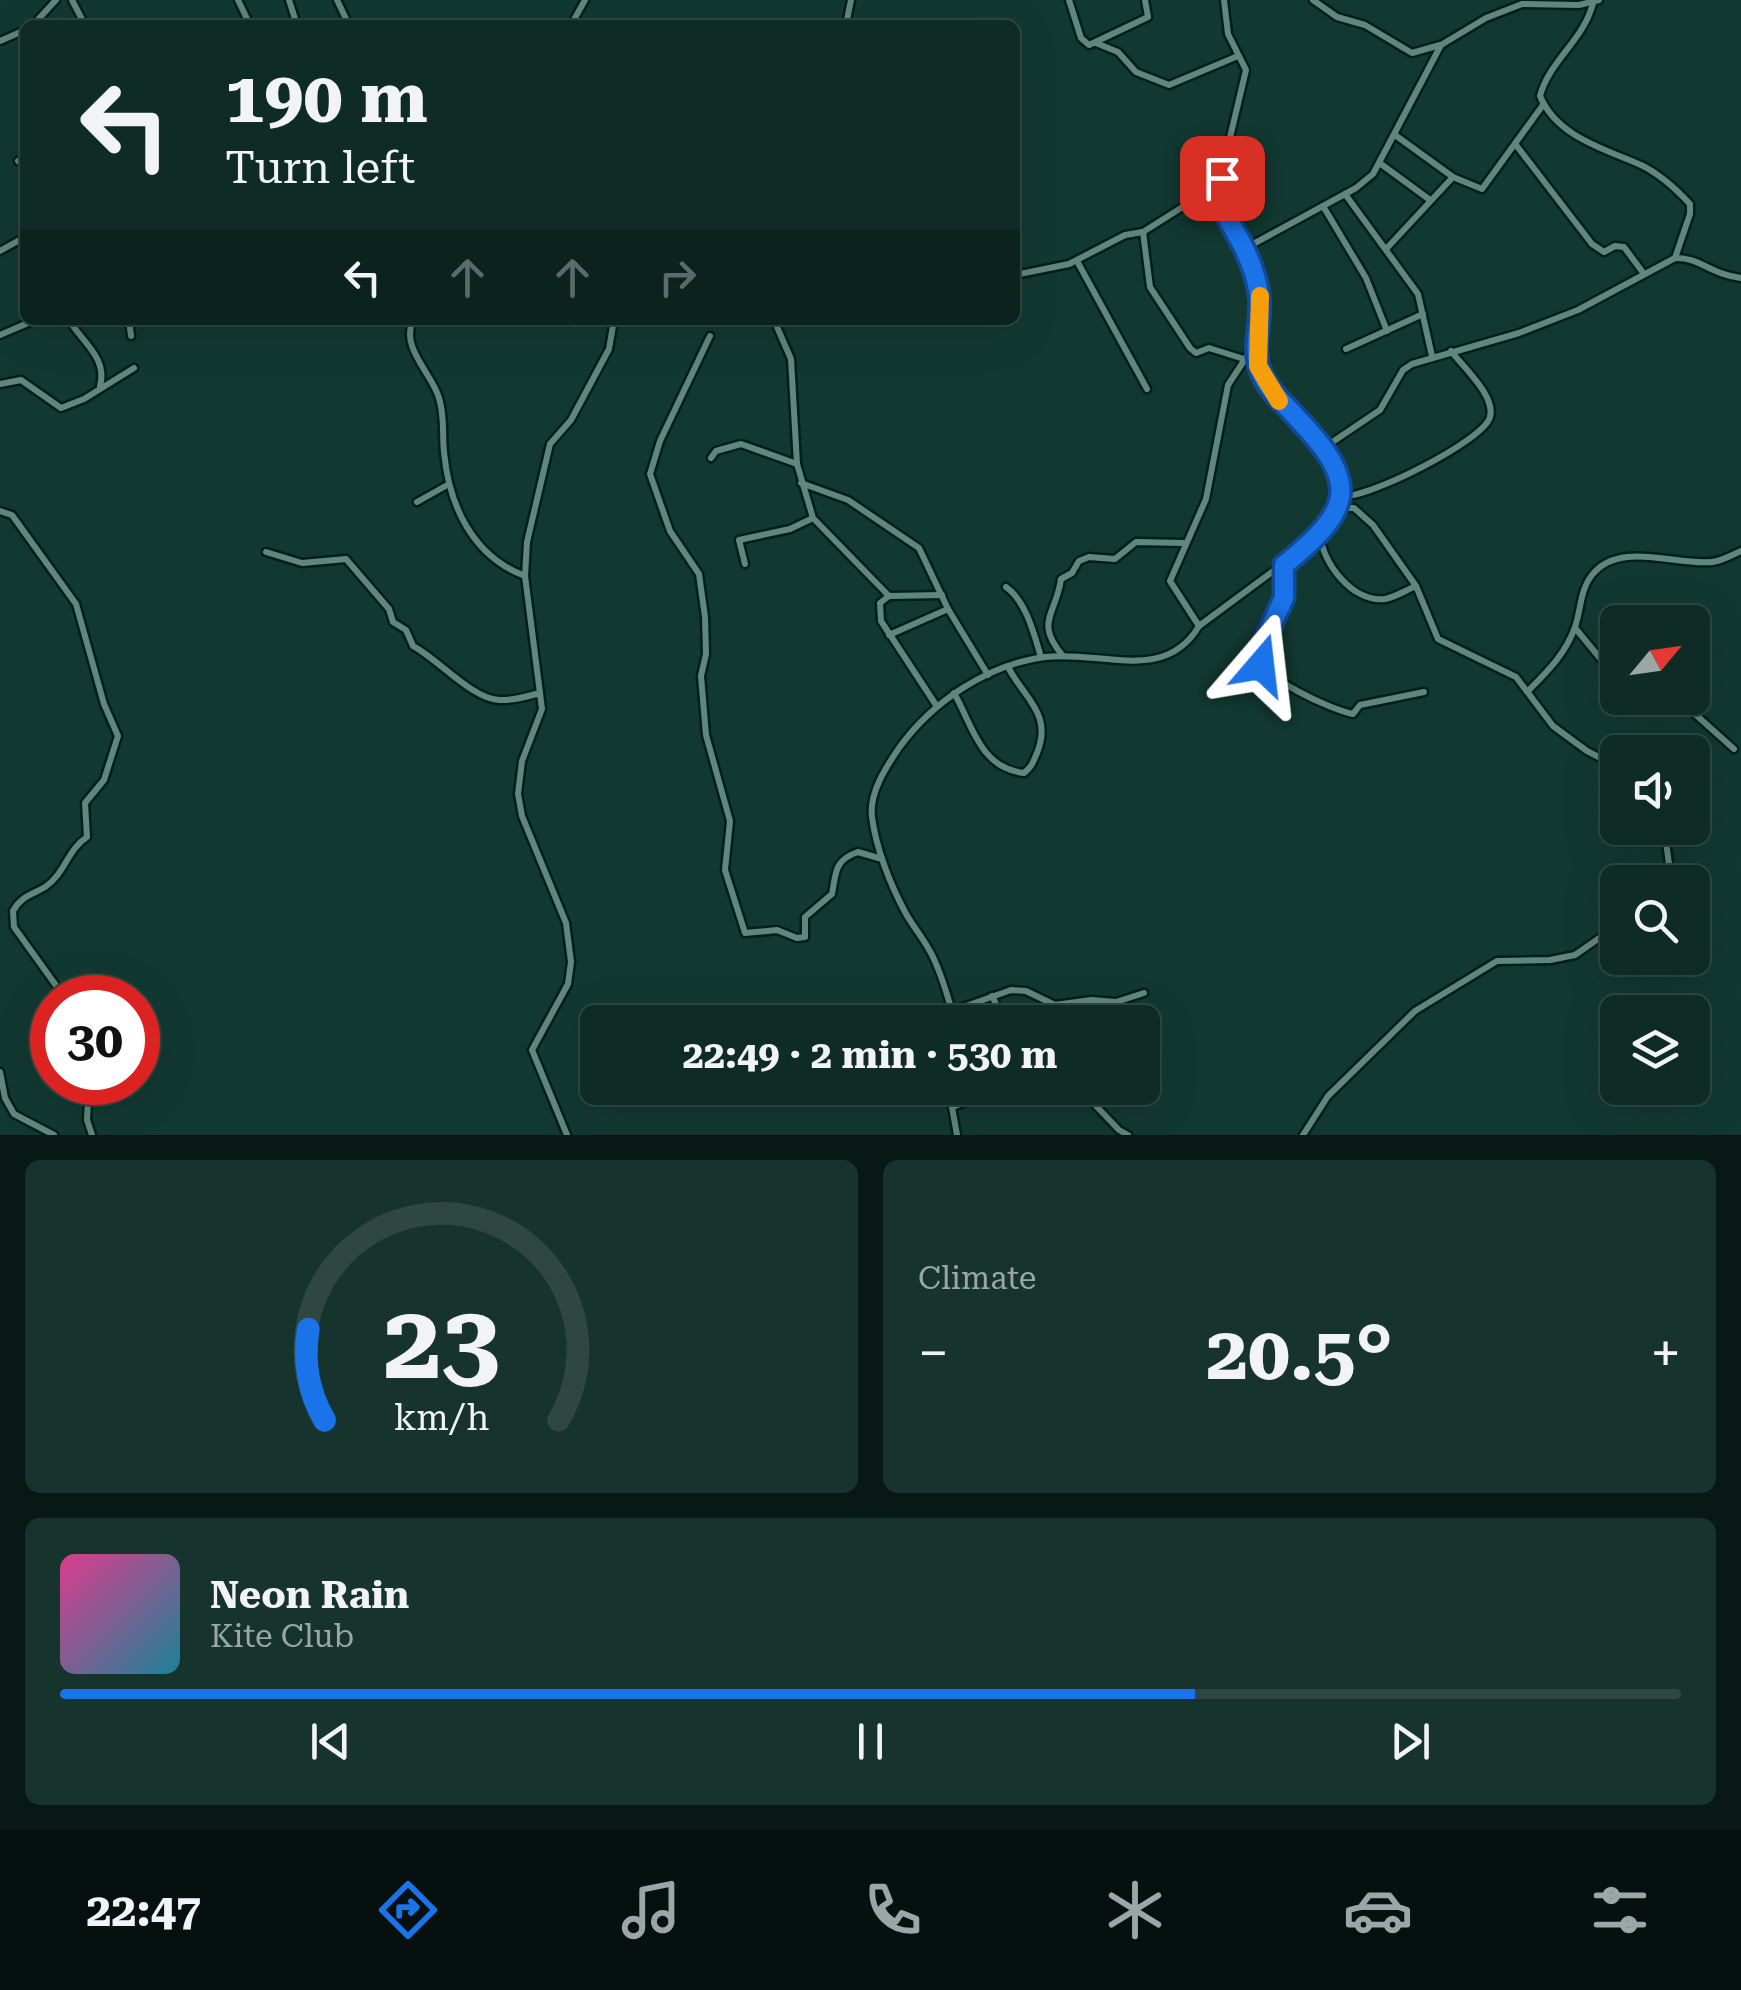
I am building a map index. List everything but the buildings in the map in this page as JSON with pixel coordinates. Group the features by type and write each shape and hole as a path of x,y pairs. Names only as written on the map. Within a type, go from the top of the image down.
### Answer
{"street":[{"path":"38,20 56,0"},
{"path":"1096,43 1148,17 1146,0"},
{"path":"1020,273 1077,261 1125,235 1143,232 1211,191 1225,166 1246,70 1228,34 1224,0"},
{"path":"1312,0 1337,17 1365,25 1412,53 1441,44 1486,18 1522,4 1596,2 1584,30 1541,91 1544,105 1584,141 1641,165 1668,182 1690,204 1692,209 1675,258"},
{"path":"1072,1 1083,41 1118,52 1136,72 1168,86 1238,56"},
{"path":"1244,249 1362,184 1380,164 1441,44"},
{"path":"1395,135 1453,177 1483,189 1544,105"},
{"path":"1516,145 1592,244 1604,252 1615,246 1624,247 1644,274"},
{"path":"1380,164 1430,200"},
{"path":"1387,248 1453,177"},
{"path":"950,1005 934,959 905,912 883,859 871,814 873,799 891,759 916,724 954,694 1008,667 1041,657 1159,660 1186,646 1199,626 1284,565 1320,533 1340,508 1336,472 1322,449 1268,387 1258,366 1260,295 1244,249 1211,191"},
{"path":"1345,194 1418,294 1432,356"},
{"path":"1324,206 1366,278 1387,331"},
{"path":"1143,232 1150,287 1190,348 1196,353 1212,348 1244,359"},
{"path":"1322,449 1380,410 1403,370 1432,356 1519,333 1578,310 1675,258 1693,260 1718,275 1741,278"},
{"path":"1077,261 1147,389"},
{"path":"1346,349 1423,314"},
{"path":"0,335 23,325"},
{"path":"72,325 98,361 100,386"},
{"path":"130,325 131,336"},
{"path":"412,325 410,342 440,400 449,484 458,512 474,538 504,565 526,576"},
{"path":"567,1135 532,1050 568,984 571,962 566,922 522,816 518,794 522,761 538,726 540,693 526,576 531,518 550,444 571,420 609,349 613,325"},
{"path":"776,325 791,359 797,464 813,518 889,596"},
{"path":"710,336 650,470 656,499 670,531 698,574 705,618 702,676 706,735 730,820 725,870 745,933 777,930 803,938 808,934 805,918 832,894 835,868 841,860 858,852 883,859"},
{"path":"1199,626 1170,581 1206,498 1228,385 1256,343"},
{"path":"1340,496 1358,496 1428,462 1466,442 1488,422 1491,416 1487,398 1451,351"},
{"path":"0,384 20,380 61,408 84,399 134,368"},
{"path":"712,458 716,450 741,444 797,464"},
{"path":"801,483 848,500 903,534 922,554 948,609 988,676"},
{"path":"417,502 449,484"},
{"path":"1340,508 1354,508 1373,525 1416,586 1438,640 1508,672 1529,690 1553,726 1600,758"},
{"path":"0,511 12,515 76,604 104,704 118,736 104,780 85,803 87,836 70,849 66,863 48,884 24,896 14,911 14,927 48,975"},
{"path":"745,564 739,540 790,529 813,518"},
{"path":"1320,533 1322,548 1360,594 1387,598 1416,586"},
{"path":"1063,656 1047,634 1047,624 1061,579 1072,573 1079,560 1114,559 1136,542 1186,543"},
{"path":"1529,690 1559,658 1575,628 1591,576 1608,562 1653,556 1718,562 1741,551"},
{"path":"266,552 302,563 346,559 388,608 392,622 406,630 413,646 428,652 477,692 499,700 540,693"},
{"path":"1284,565 1283,602 1259,656 1266,672 1353,714 1360,704 1424,692"},
{"path":"1006,587 1024,612 1041,657"},
{"path":"936,705 878,615 880,603 889,596 942,595"},
{"path":"889,635 948,609"},
{"path":"1575,628 1600,658"},
{"path":"954,694 988,758 1012,771 1024,772 1031,768 1040,744 1042,723 1034,704 1008,667"},
{"path":"1696,715 1734,749"},
{"path":"1302,1135 1328,1096 1415,1011 1497,961 1550,960 1575,955 1600,938"},
{"path":"968,1005 1011,990 1026,991 1055,1004 1116,1002 1144,993"},
{"path":"992,996 996,1005"},
{"path":"0,1072 10,1109 21,1120 54,1135"},
{"path":"88,1105 92,1135"},
{"path":"957,1105 952,1107 957,1135"},
{"path":"1093,1105 1116,1133 1128,1135"}],"slow traffic":[{"path":"1260,296 1258,366 1279,401"}],"route":[{"path":"1222,178 1211,191 1244,249 1260,295 1258,366 1276,398 1302,422 1332,463 1339,483 1340,508 1320,533 1284,565 1284,598 1260,650 1261,665"}]}
